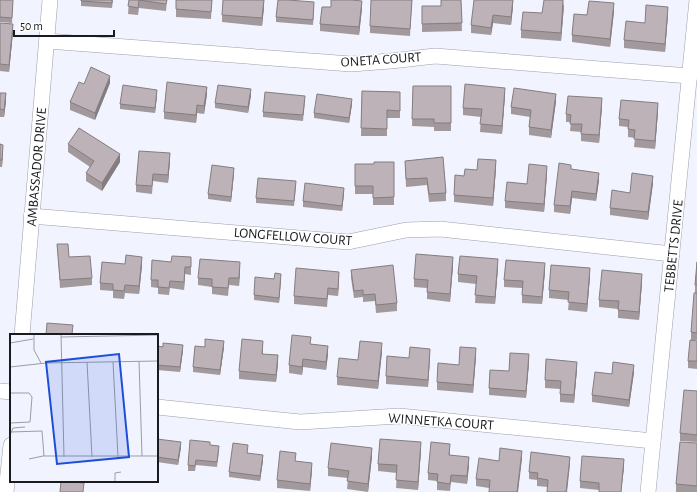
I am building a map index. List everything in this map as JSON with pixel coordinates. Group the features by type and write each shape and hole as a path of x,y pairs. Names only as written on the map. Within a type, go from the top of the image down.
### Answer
{"street":[{"name":"AMBASSADOR DRIVE","path":"22,334 50,0"},
{"name":"TEBBETTS DRIVE","path":"648,492 697,0"},
{"name":"ONETA COURT","path":"47,41 351,64 435,56 690,76"},
{"name":"LONGFELLOW COURT","path":"31,216 348,242 406,230 440,228 672,254"},
{"path":"0,391 10,392"},
{"name":"WINNETKA COURT","path":"158,407 300,422 399,416 653,441"},
{"path":"6,492 10,455"}],"building":[{"path":"0,0 13,0 12,18 0,17"},
{"path":"112,0 112,3 81,1"},
{"path":"129,0 139,0 138,8 128,6"},
{"path":"139,0 167,0 166,4"},
{"path":"176,0 212,0 211,12 176,9"},
{"path":"223,0 264,0 262,18 222,15"},
{"path":"278,0 314,2 313,20 276,17"},
{"path":"331,0 362,1 359,27 320,24 322,7 331,7"},
{"path":"371,0 412,0 410,29 370,26"},
{"path":"441,0 461,0 462,23 422,24 422,6 441,6"},
{"path":"474,0 513,0 511,17 493,15 491,28 471,25"},
{"path":"544,0 563,0 561,33 521,30 523,12 542,13"},
{"path":"589,1 614,3 610,39 572,35 574,14 587,15"},
{"path":"646,5 668,7 665,44 624,40 626,21 645,23"},
{"path":"0,23 13,24 9,65 0,64"},
{"path":"91,67 110,76 95,113 70,102 79,82 84,84"},
{"path":"167,82 207,87 204,106 197,105 196,115 164,112"},
{"path":"465,84 505,88 502,126 480,124 482,109 463,108"},
{"path":"123,85 157,90 155,108 120,104"},
{"path":"218,85 251,89 248,107 215,103"},
{"path":"413,86 451,86 451,123 434,123 434,119 412,119"},
{"path":"514,88 556,94 551,130 529,127 531,110 511,107"},
{"path":"362,91 400,92 400,111 387,110 387,129 361,128"},
{"path":"265,92 305,96 303,115 263,112"},
{"path":"0,93 6,93 4,110 0,109"},
{"path":"317,94 352,99 349,118 314,113"},
{"path":"568,96 602,98 599,135 581,134 582,124 570,124 571,115 566,114"},
{"path":"621,100 658,103 655,141 634,139 635,130 628,129 629,120 619,119"},
{"path":"79,128 120,154 102,183 86,173 94,161 68,144"},
{"path":"0,144 3,145 2,160 0,160"},
{"path":"139,151 170,153 168,175 153,174 152,186 136,185"},
{"path":"443,157 446,193 429,194 427,178 406,179 405,161"},
{"path":"478,159 496,160 493,198 454,195 455,175 464,176 465,169 477,170"},
{"path":"374,162 394,162 394,197 373,198 373,186 355,186 355,164 374,164"},
{"path":"559,163 571,165 571,169 599,173 596,194 572,191 570,206 554,205"},
{"path":"529,164 547,166 544,204 505,201 507,182 527,184"},
{"path":"212,165 234,168 231,197 208,194"},
{"path":"632,173 653,176 648,212 610,208 612,190 630,193"},
{"path":"258,178 296,181 294,201 256,198"},
{"path":"305,183 344,188 342,206 303,201"},
{"path":"57,244 68,244 69,257 90,256 92,278 60,280"},
{"path":"416,254 453,257 450,294 427,292 428,280 414,279"},
{"path":"126,255 142,257 139,286 125,285 124,291 113,290 113,284 100,283 102,262 125,264"},
{"path":"172,256 191,257 191,267 185,267 184,282 170,281 169,288 158,287 158,280 151,280 152,260 171,262"},
{"path":"460,256 498,259 495,297 475,295 477,276 458,274"},
{"path":"200,259 240,262 239,278 229,278 228,288 212,287 212,279 198,278"},
{"path":"506,260 545,263 542,297 522,295 523,281 504,280"},
{"path":"697,262 697,285 695,285"},
{"path":"393,265 397,303 376,305 375,294 363,295 363,290 354,291 351,270"},
{"path":"551,265 590,268 587,304 568,302 569,292 549,290"},
{"path":"296,268 339,272 338,289 328,288 327,299 294,296"},
{"path":"602,270 642,274 639,312 618,310 619,301 599,300"},
{"path":"275,273 281,274 279,298 254,295 255,277 274,279"},
{"path":"694,293 697,293 697,333 691,332"},
{"path":"47,323 73,325 72,334 46,334"},
{"path":"292,335 311,337 310,344 328,346 326,362 303,359 302,367 289,365"},
{"path":"205,339 224,341 220,370 193,367 195,346 205,347"},
{"path":"242,339 263,341 262,354 278,355 276,375 239,371"},
{"path":"690,340 697,341 697,361 688,361"},
{"path":"360,341 382,343 378,381 337,377 339,358 358,360"},
{"path":"163,343 183,345 180,367 158,365 158,346 163,347"},
{"path":"410,347 430,349 428,380 386,376 387,356 409,358"},
{"path":"460,347 476,348 473,385 437,382 438,363 459,365"},
{"path":"510,353 529,354 526,391 489,388 490,370 509,371"},
{"path":"546,359 577,362 574,395 560,394 561,381 545,380"},
{"path":"613,362 634,365 629,400 592,395 595,372 612,374"},
{"path":"684,390 697,391 697,435 680,433"},
{"path":"158,439 181,442 178,460 158,457"},
{"path":"380,439 421,442 418,482 396,480 397,465 378,464"},
{"path":"190,440 210,442 210,445 219,446 217,462 196,460 195,466 188,465"},
{"path":"431,442 450,444 449,455 469,457 467,476 451,475 450,484 437,482 438,474 428,473"},
{"path":"680,442 697,443 697,486 676,484"},
{"path":"233,443 248,445 247,453 263,455 260,476 229,472"},
{"path":"331,443 372,448 368,484 347,481 349,471 328,468"},
{"path":"500,448 522,451 517,492 489,492 490,480 476,479 479,458 499,461"},
{"path":"280,451 296,453 295,461 312,463 310,484 277,480"},
{"path":"531,452 570,457 566,492 547,492 548,480 537,478 538,473 529,472"},
{"path":"582,456 624,459 621,492 599,492 599,483 580,481"},
{"path":"61,482 84,483 83,492 60,492"}]}
